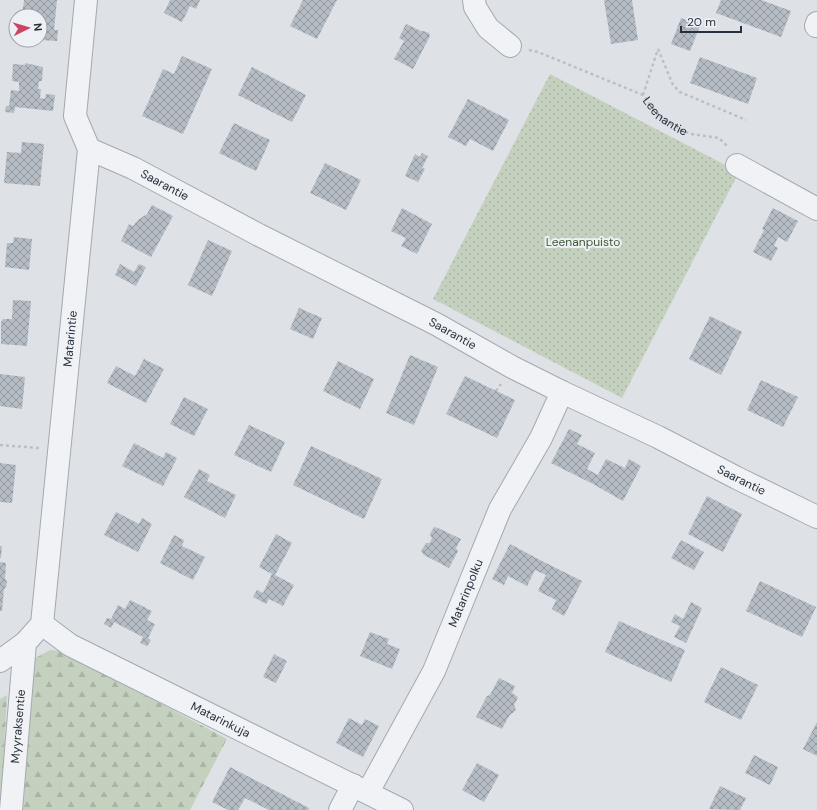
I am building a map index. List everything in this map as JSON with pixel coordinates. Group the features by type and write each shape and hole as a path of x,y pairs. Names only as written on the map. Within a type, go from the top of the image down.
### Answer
{"street":[{"name":"Matarintie","path":"42,624 88,149 75,116 86,0"},
{"path":"474,0 475,7 488,28 510,46"},
{"name":"Saarantie","path":"88,149 133,168 259,235 436,324 512,367 562,392 658,436 737,478 817,517"},
{"path":"737,165 817,210"},
{"name":"Matarinpolku","path":"340,810 360,788 434,671 500,509 541,438 562,392"},
{"path":"0,661 25,643 42,624"},
{"name":"Matarinkuja","path":"42,624 70,645 402,810"},
{"name":"Myyraksentie","path":"11,810 25,643"}],"path":[{"name":"Leenantie","path":"510,46 538,52 643,96 660,116 678,129 691,134 720,138 729,149 737,165"},
{"path":"643,96 658,49 673,85 680,92 746,120"},
{"path":"0,445 59,450"}],"green space":[{"name":"Leenanpuisto","path":"550,74 739,172 622,398 433,299"},
{"path":"50,650 63,651 227,739 190,810 23,810 35,658"},
{"path":"7,695 1,810 0,810 0,699"}],"building":[{"path":"24,0 57,0 54,30 58,30 57,41 48,40 48,8 23,8"},
{"path":"170,0 200,0 196,9 190,6 182,22 164,13"},
{"path":"303,0 337,0 317,39 290,26"},
{"path":"604,0 632,0 638,40 611,44"},
{"path":"721,0 761,0 791,11 781,37 716,13"},
{"path":"681,18 700,26 690,51 671,44"},
{"path":"406,24 429,33 430,36 413,69 394,59 404,41 399,38"},
{"path":"182,56 212,69 183,134 142,116 163,69 174,74"},
{"path":"700,57 757,78 748,104 690,83"},
{"path":"25,63 43,67 42,81 39,81 38,89 41,89 40,98 45,99 46,94 55,95 53,111 15,107 14,113 5,112 6,106 9,106 11,90 19,91 19,82 12,81 13,64 25,65"},
{"path":"252,67 306,95 292,122 238,95"},
{"path":"468,99 509,120 493,151 470,139 466,146 448,137"},
{"path":"234,123 270,140 256,171 219,153"},
{"path":"22,142 44,144 40,186 4,183 7,152 21,153"},
{"path":"422,153 428,156 422,168 425,169 418,182 405,176 415,154 420,157"},
{"path":"325,163 361,180 346,210 310,193"},
{"path":"152,205 173,216 151,257 121,241 129,224 133,226 138,220 147,214"},
{"path":"402,208 432,224 417,254 401,246 406,238 391,231"},
{"path":"773,208 798,221 787,242 778,237 774,246 778,248 771,261 753,252 764,230 762,229"},
{"path":"14,237 32,239 29,270 5,267 7,243 13,243"},
{"path":"208,240 232,251 212,296 188,285"},
{"path":"120,264 134,272 139,264 146,267 136,286 115,275"},
{"path":"13,300 31,301 27,346 1,344 1,322 3,319 12,319"},
{"path":"299,308 322,318 313,339 290,329"},
{"path":"710,316 742,332 721,375 689,359"},
{"path":"410,355 438,367 414,425 386,413"},
{"path":"144,359 164,369 146,403 107,383 116,366 135,376"},
{"path":"338,361 374,379 360,409 323,391"},
{"path":"0,374 25,377 22,409 0,406"},
{"path":"465,376 515,400 497,438 446,414"},
{"path":"761,380 798,397 783,427 747,410"},
{"path":"184,397 208,409 194,436 170,424"},
{"path":"249,425 285,442 271,472 234,455"},
{"path":"569,429 582,435 577,444 595,453 587,469 598,475 606,459 625,468 629,459 641,466 623,501 551,463"},
{"path":"134,443 163,458 166,452 177,458 163,486 122,466"},
{"path":"311,446 382,479 364,519 293,485"},
{"path":"0,463 16,465 12,503 0,502"},
{"path":"199,469 210,475 207,481 236,495 225,518 184,497"},
{"path":"707,496 742,514 723,552 688,534"},
{"path":"116,512 139,524 142,518 152,524 138,552 104,535"},
{"path":"434,527 461,539 456,548 458,551 449,568 424,555 421,551 426,543 430,543 432,538 430,534"},
{"path":"276,534 292,543 275,575 294,585 283,606 269,599 266,604 253,597 257,590 263,593 272,574 259,567"},
{"path":"174,535 184,540 182,546 205,557 193,580 160,563"},
{"path":"681,540 704,552 694,570 671,558"},
{"path":"510,544 582,581 564,616 552,609 556,600 538,591 546,575 535,570 527,586 508,576 504,585 492,579"},
{"path":"0,546 2,546 1,558 0,558"},
{"path":"0,562 6,563 5,579 7,581 4,589 2,611 0,611"},
{"path":"760,581 816,607 802,637 746,611"},
{"path":"130,600 152,611 147,620 155,624 148,638 151,640 147,646 140,643 143,637 114,622 111,628 104,624 107,618 111,619 118,605 125,609"},
{"path":"691,602 702,608 686,643 674,637 680,626 671,622 675,614 683,619"},
{"path":"619,621 685,650 671,682 605,652"},
{"path":"370,632 389,639 387,644 400,649 392,669 360,656"},
{"path":"274,654 287,661 276,683 263,677"},
{"path":"721,667 758,685 741,720 704,702"},
{"path":"499,678 515,686 512,693 518,697 514,705 516,710 509,716 502,729 476,717"},
{"path":"349,718 362,725 365,719 379,726 363,757 336,743"},
{"path":"817,722 817,756 803,749"},
{"path":"754,755 778,767 770,785 745,773"},
{"path":"477,763 499,775 484,802 462,790"},
{"path":"230,767 309,808 308,810 269,810 245,798 238,810 228,810 212,802"},
{"path":"720,786 746,798 740,810 709,809"}]}
